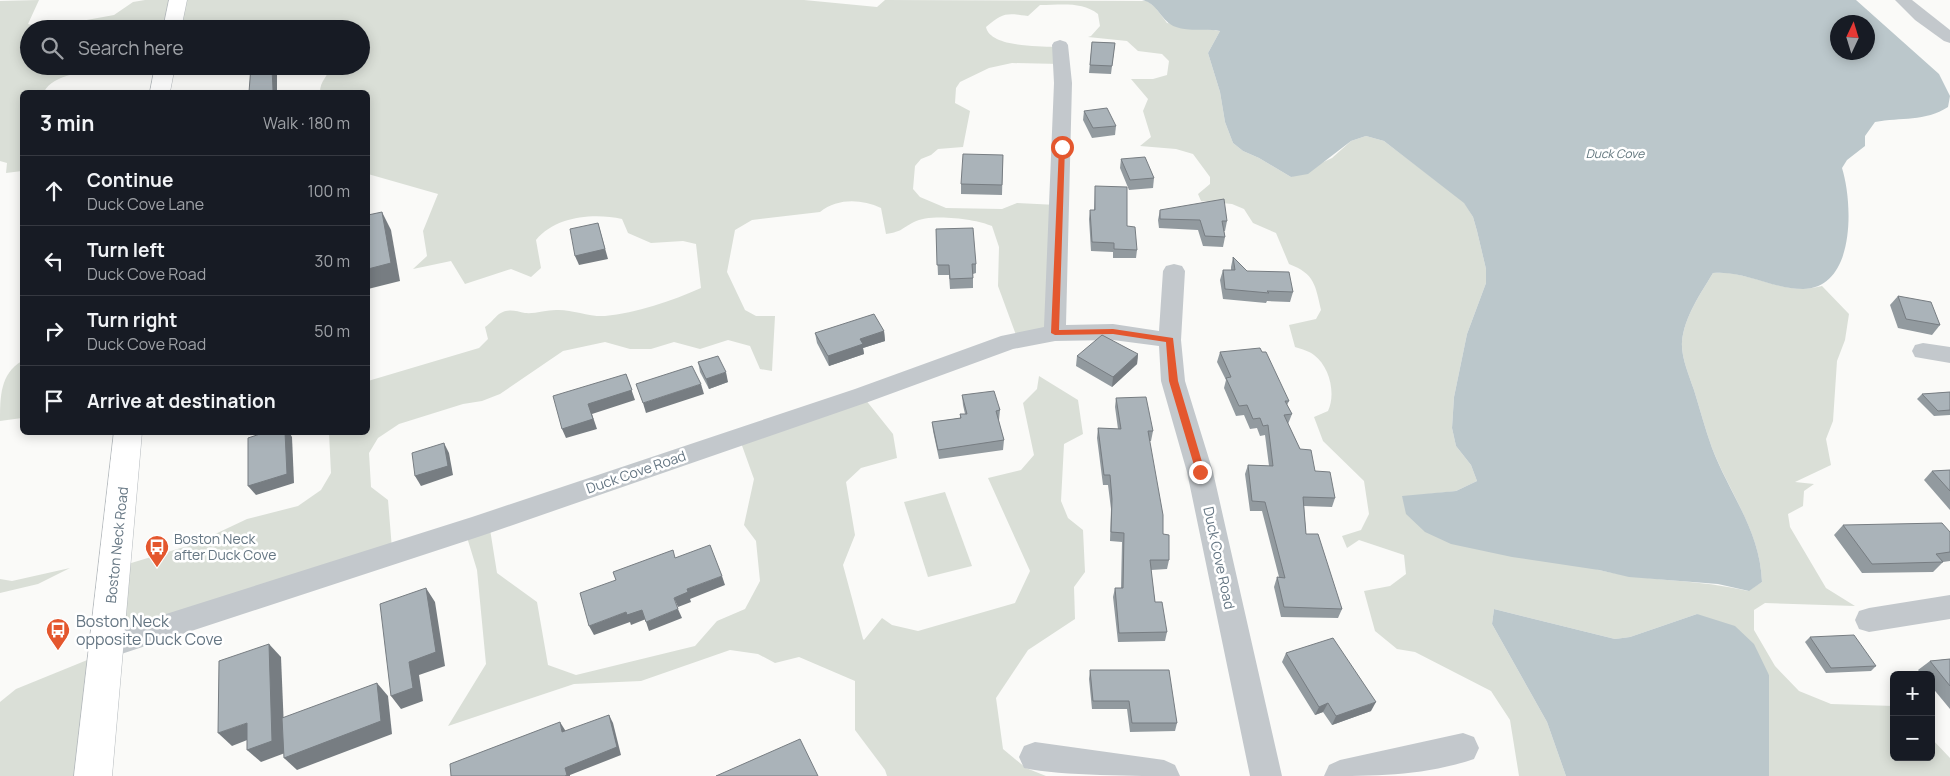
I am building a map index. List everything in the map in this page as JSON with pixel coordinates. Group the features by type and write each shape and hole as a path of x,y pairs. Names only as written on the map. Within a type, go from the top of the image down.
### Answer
{"main road":[{"path":"174,20 178,0"},
{"path":"160,90 163,75"},
{"name":"Boston Neck Road","path":"93,776 128,435"}],"street":[{"path":"1902,0 1921,17 1950,38"},
{"path":"1055,333 1063,83 1060,45"},
{"name":"Duck Cove Road","path":"1174,271 1170,340 1174,381 1202,480 1266,776"},
{"name":"Duck Cove Road","path":"106,646 480,525 854,398 1009,342 1055,333 1113,332 1170,340"},
{"path":"1923,351 1950,355"},
{"path":"1869,620 1950,607"},
{"path":"1340,776 1463,748"},
{"path":"1035,757 1164,776"}],"shaded area":[{"path":"39,0 30,20 20,20 20,75 69,75 55,81 46,90 20,90 20,171 6,173 7,163 0,161 0,1"},
{"path":"145,0 804,0 877,7 885,0 1147,1 1155,7 1167,23 1220,31 1208,53 1220,92 1225,122 1233,143 1243,151 1291,177 1332,158 1351,141 1366,136 1384,141 1464,202 1473,217 1486,269 1486,283 1467,334 1454,397 1452,428 1456,446 1471,465 1477,481 1456,491 1402,497 1599,570 1636,577 1711,584 1748,591 1762,582 1756,546 1743,513 1709,441 1684,360 1682,348 1683,333 1694,306 1713,273 1746,276 1791,288 1804,289 1822,286 1849,314 1845,340 1837,361 1833,421 1826,439 1831,465 1795,482 1814,484 1804,491 1803,506 1788,514 1790,527 1826,588 1855,606 1765,603 1754,610 1754,630 1775,666 1799,691 1831,704 1890,706 1890,761 1935,761 1935,742 1950,758 1950,776 1769,776 1769,675 1697,614 1630,637 1615,639 1494,609 1492,624 1547,722 1566,776 1519,776 1510,720 1491,691 1415,652 1397,649 1375,631 1364,591 1390,586 1406,574 1404,555 1359,540 1347,548 1342,536 1361,530 1369,514 1364,481 1323,441 1314,417 1328,411 1331,389 1328,374 1320,360 1314,355 1295,347 1289,325 1316,319 1321,310 1312,281 1304,272 1289,264 1276,233 1253,223 1244,209 1232,204 1201,201 1198,194 1210,184 1210,177 1193,154 1176,149 1140,146 1151,137 1143,111 1148,99 1131,79 1153,79 1167,75 1169,61 1162,54 1138,51 1127,41 1088,37 1100,26 1098,14 1078,5 1040,5 1028,16 1015,14 1001,16 986,27 989,34 1005,42 1026,46 1054,47 1060,64 1012,63 989,68 960,82 956,88 955,103 970,111 963,147 938,149 931,155 921,159 915,166 913,189 920,197 946,208 1002,209 1017,203 1057,205 1054,328 1016,335 998,286 999,247 992,226 985,223 941,217 921,219 899,231 886,234 881,208 866,203 850,201 834,204 820,212 752,220 735,230 727,272 745,310 756,316 775,316 772,371 760,369 750,346 728,340 700,349 674,342 651,349 630,349 605,342 563,351 500,394 482,401 463,404 399,424 378,438 369,453 371,487 388,500 392,549 120,640 118,567 194,544 247,519 298,506 321,490 331,473 329,435 370,435 370,380 479,348 488,339 485,327 499,314 506,311 529,313 562,310 605,316 666,302 701,288 696,244 683,241 651,243 628,233 622,219 600,216 565,221 544,232 536,240 541,268 531,277 511,269 465,284 451,261 413,269 427,256 423,231 438,194 370,175 370,90 320,90 327,75 370,75 370,20 87,20 114,15 133,2"},
{"path":"20,362 20,418 0,421 0,403 5,379"},
{"path":"1039,376 1078,400 1083,434 1064,444 1061,501 1068,518 1083,530 1085,572 1074,587 1075,619 1028,650 996,698 1003,749 1026,768 1046,776 887,776 885,770 855,730 855,681 799,657 775,663 758,654 730,650 641,681 574,684 448,726 486,664 477,570 466,534 489,523 497,573 537,602 548,665 576,675 695,646 717,621 745,609 760,581 756,541 744,525 754,479 740,440 861,394 893,434 897,458 861,468 846,482 855,535 843,565 863,639 882,618 892,625 918,631 1015,603 1030,571 988,478 1021,470 1034,455 1023,403 1037,389"},
{"path":"945,492 972,566 928,577 904,502"},
{"path":"70,568 38,584 0,593 0,579 12,581"},
{"path":"102,654 93,776 0,776 0,702 16,689"}],"water":[{"name":"Duck Cove","path":"1142,0 1856,0 1873,15 1830,15 1830,60 1875,60 1875,17 1939,74 1950,96 1948,107 1922,117 1875,122 1865,136 1865,146 1847,160 1842,168 1846,183 1848,221 1842,260 1833,275 1820,285 1803,289 1780,286 1736,274 1713,273 1686,323 1682,342 1686,366 1712,448 1743,513 1756,546 1762,582 1749,591 1718,584 1629,577 1599,570 1512,557 1451,544 1425,532 1406,514 1402,496 1456,491 1477,481 1471,465 1456,446 1452,428 1454,397 1467,334 1486,283 1486,269 1473,217 1464,203 1384,141 1366,136 1351,141 1308,174 1291,177 1243,151 1233,143 1225,122 1220,92 1208,53 1220,31 1176,27 1171,25 1152,5"},
{"path":"1494,609 1615,639 1630,637 1697,614 1735,626 1754,644 1769,675 1769,776 1566,776 1547,722 1492,624"}],"building":[{"path":"1092,42 1115,43 1112,66 1090,65"},
{"path":"250,75 272,75 273,90 249,90"},
{"path":"1107,108 1116,126 1093,128 1084,111"},
{"path":"963,154 1003,155 1002,185 961,184"},
{"path":"1145,157 1154,178 1130,180 1121,159"},
{"path":"1095,186 1127,187 1127,226 1135,227 1137,250 1114,249 1114,243 1092,242 1090,210 1095,210"},
{"path":"1224,199 1227,221 1222,221 1225,237 1205,236 1200,220 1160,219 1160,210"},
{"path":"382,212 391,263 370,268 370,215"},
{"path":"598,223 605,249 575,256 570,229"},
{"path":"973,228 976,264 972,264 973,278 950,279 949,265 937,265 936,229"},
{"path":"1233,257 1247,271 1289,272 1293,292 1267,291 1269,293 1225,289 1223,270 1235,270"},
{"path":"1898,296 1931,302 1940,325 1906,319"},
{"path":"874,314 884,331 860,339 863,344 828,356 815,333"},
{"path":"1102,335 1138,354 1113,377 1077,356"},
{"path":"1260,348 1262,352 1266,352 1289,401 1285,401 1292,414 1284,415 1300,449 1311,450 1315,471 1330,472 1335,498 1303,497 1306,534 1318,534 1342,609 1284,607 1277,577 1285,578 1265,502 1252,501 1248,465 1273,466 1268,425 1263,426 1260,418 1253,419 1247,405 1239,406 1226,378 1231,377 1220,352"},
{"path":"718,356 726,372 706,379 698,362"},
{"path":"692,366 701,384 643,403 636,384"},
{"path":"626,374 632,390 588,404 593,419 562,429 553,396"},
{"path":"994,391 1000,410 996,411 1004,440 938,450 932,422 961,418 960,414 967,414 962,395"},
{"path":"1950,392 1950,410 1938,411 1922,394"},
{"path":"1146,397 1153,431 1148,431 1163,515 1163,534 1169,535 1169,560 1150,560 1155,602 1162,602 1167,632 1119,633 1115,588 1123,588 1124,533 1111,532 1112,499 1110,475 1104,475 1098,428 1121,429 1116,398"},
{"path":"257,435 285,435 287,474 248,486 248,438"},
{"path":"444,443 448,466 415,476 412,453"},
{"path":"1950,470 1950,491 1932,471"},
{"path":"1942,523 1950,532 1950,552 1936,554 1943,562 1872,564 1843,525"},
{"path":"710,545 722,576 687,589 688,592 674,598 678,609 646,622 642,610 627,615 626,612 589,626 580,593 616,580 613,572 673,550 675,558"},
{"path":"426,588 436,652 409,662 413,688 391,696 380,604"},
{"path":"1854,635 1876,666 1831,668 1810,637"},
{"path":"1333,638 1376,702 1336,716 1328,703 1319,707 1286,653"},
{"path":"269,644 272,741 247,750 247,723 218,733 219,661"},
{"path":"1950,659 1950,686 1930,661"},
{"path":"1090,670 1169,670 1177,723 1132,723 1129,701 1093,701"},
{"path":"377,683 381,721 284,758 282,718"},
{"path":"609,715 617,747 565,768 567,775 565,776 451,776 450,764 560,722 562,732"},
{"path":"800,739 818,776 716,776"}],"place":[{"name":"Boston Neck after Duck Cove","path":"157,568"},
{"name":"Boston Neck opposite Duck Cove","path":"58,651"}],"route":[{"path":"1062,147 1055,333 1113,332 1170,340 1174,381 1200,472"}]}
